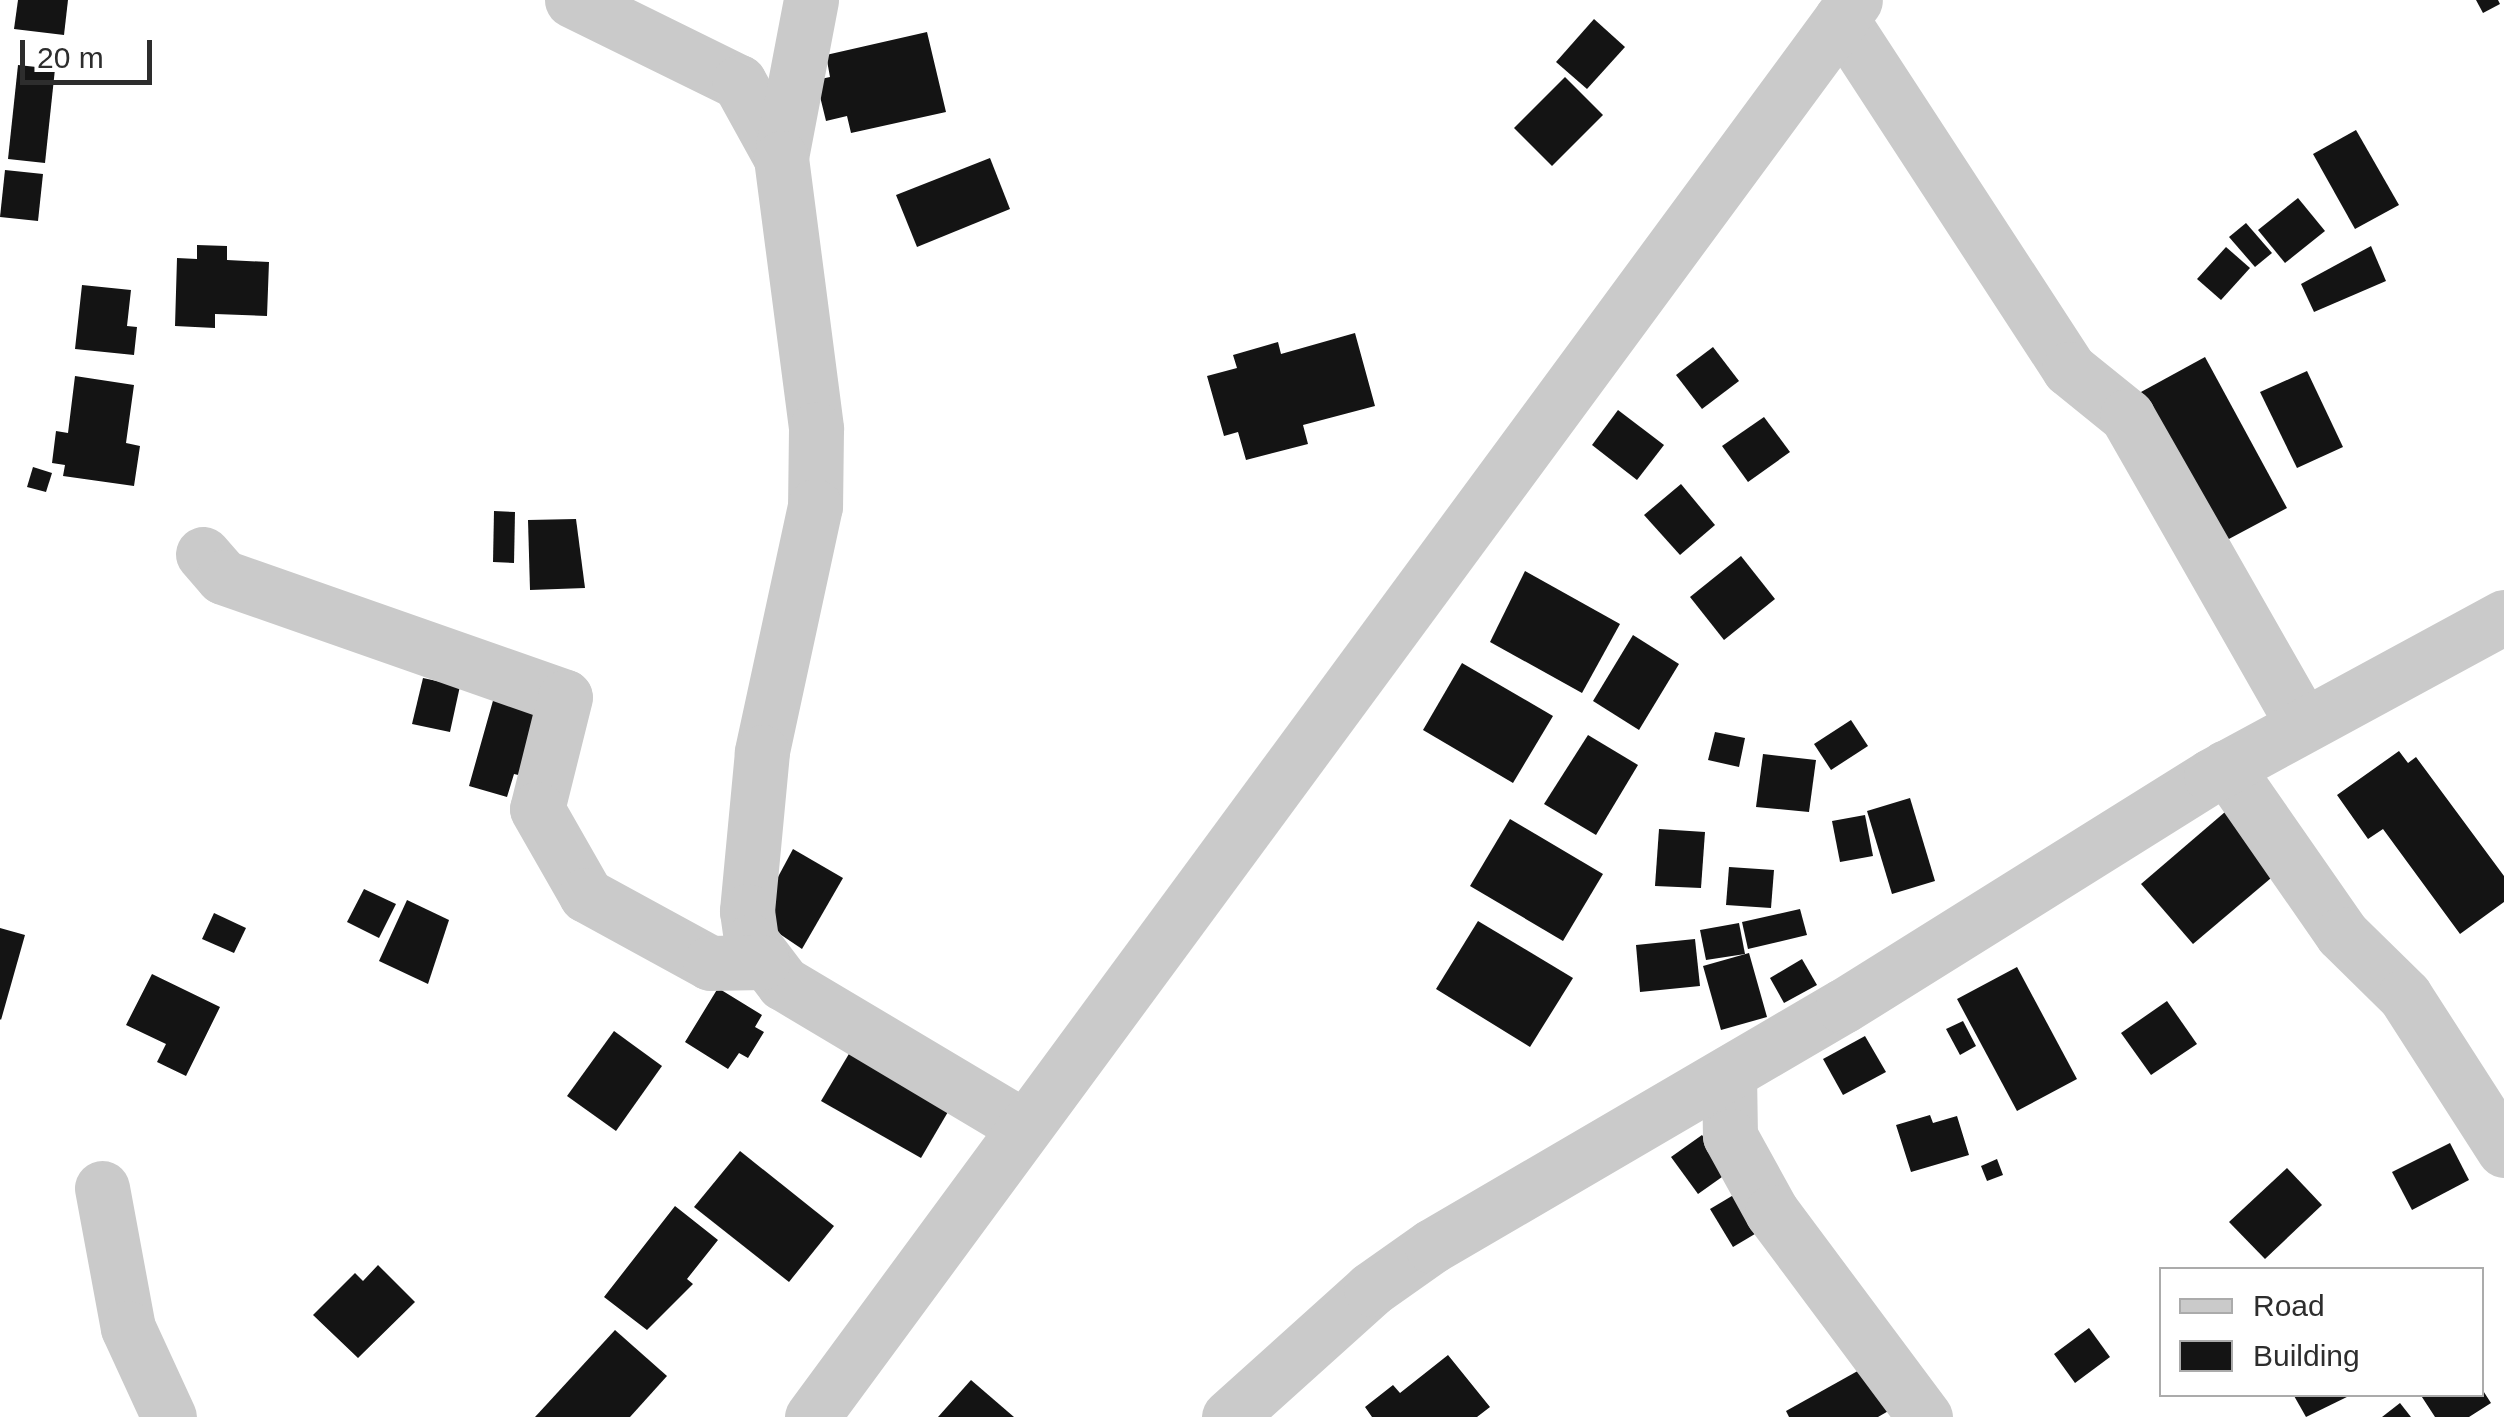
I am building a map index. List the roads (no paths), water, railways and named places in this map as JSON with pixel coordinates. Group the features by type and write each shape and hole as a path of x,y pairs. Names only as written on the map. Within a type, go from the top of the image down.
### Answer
{"street":[{"path":"572,0 739,82 781,158"},
{"path":"811,0 781,158 816,429 815,506 762,752 747,911 762,962 846,1024 1023,1126"},
{"path":"812,1417 1848,10 2068,368 2127,416 2302,723"},
{"path":"203,554 223,577 565,697 536,810 586,895 710,963 762,962"},
{"path":"1229,1417 1371,1289 1432,1246 1729,1073 2226,766 2504,617"},
{"path":"2226,766 2342,934 2405,996 2504,1150"},
{"path":"1729,1073 1730,1136 1772,1212 1925,1417"},
{"path":"102,1188 128,1328 168,1417"}]}
